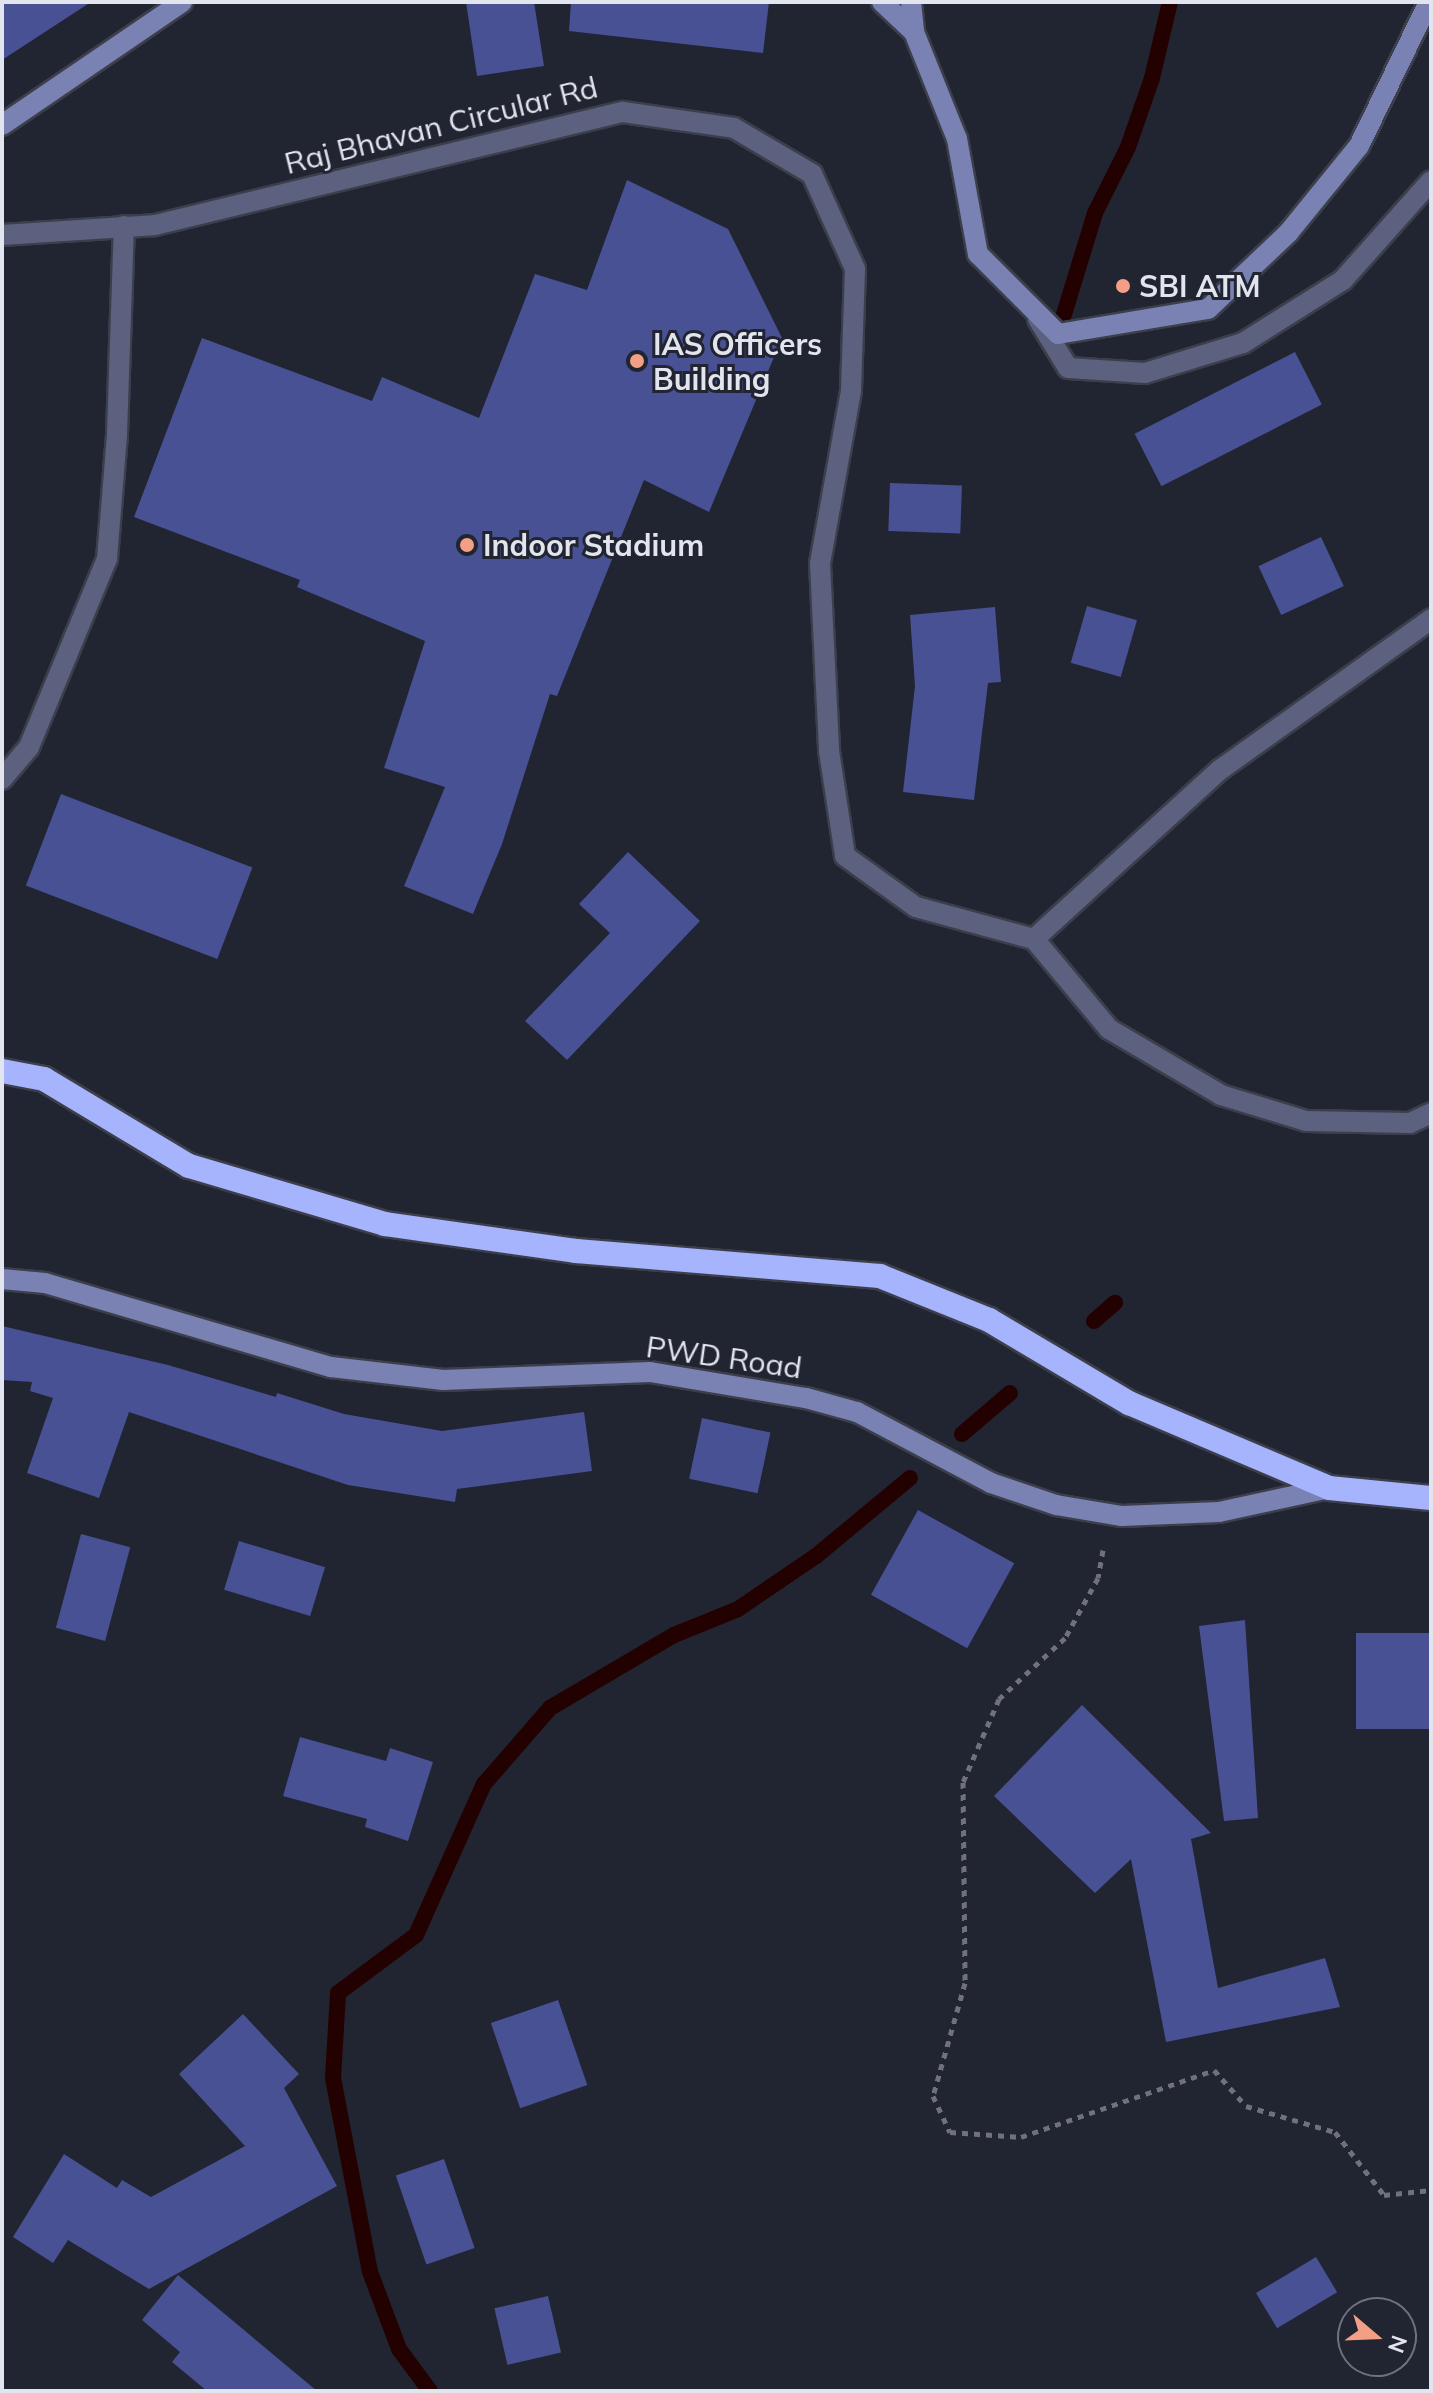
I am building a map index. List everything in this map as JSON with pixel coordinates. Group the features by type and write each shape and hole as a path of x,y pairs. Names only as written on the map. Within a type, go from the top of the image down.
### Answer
{"highway":[{"path":"2,1071 44,1079 189,1166 385,1224 576,1251 880,1276 989,1320 1129,1403 1329,1488 1431,1498"}],"street":[{"path":"2,125 182,2"},
{"path":"882,2 914,32"},
{"path":"911,2 914,32 957,139 978,254 1058,334 1208,309 1289,232 1359,146 1429,2"},
{"name":"Raj Bhavan Circular Rd","path":"2,235 155,225 623,112 734,128 812,174 855,269 851,391 820,564 829,751 845,856 916,907 1034,939"},
{"path":"1030,306 1068,368 1145,373 1243,343 1343,280 1431,181"},
{"path":"2,779 29,747 107,559 117,450 124,226"},
{"path":"1431,619 1221,769 1034,939 1109,1029 1221,1095 1306,1121 1410,1123 1431,1113"},
{"name":"PWD Road","path":"2,1279 45,1283 331,1367 443,1380 650,1372 806,1398 857,1412 991,1483 1056,1505 1108,1514 1219,1512 1329,1488"}],"path":[{"path":"1108,1514 1098,1578 1065,1638 999,1699 963,1782 965,1983 933,2096 950,2132 1021,2137 1214,2070 1246,2106 1335,2132 1384,2195 1431,2190"}],"building":[{"path":"2,2 91,2 2,60"},
{"path":"466,2 534,2 544,66 477,76"},
{"path":"571,2 769,2 763,53 569,31"},
{"path":"627,180 728,229 782,338 709,512 644,480 557,696 550,694 502,844 473,914 404,886 445,787 384,768 425,641 297,587 300,580 134,517 202,338 372,401 382,377 479,418 535,274 587,290"},
{"path":"1295,352 1322,405 1161,486 1135,434"},
{"path":"890,483 962,486 960,533 888,531"},
{"path":"1321,537 1344,586 1281,615 1258,566"},
{"path":"1087,606 1137,620 1121,677 1071,663"},
{"path":"995,607 1001,682 988,683 974,800 903,792 915,686 910,615"},
{"path":"61,794 252,867 217,959 26,885"},
{"path":"628,852 700,921 567,1060 525,1021 610,933 579,904"},
{"path":"2,1326 168,1365 276,1397 277,1393 344,1414 442,1431 584,1412 592,1471 457,1489 455,1502 348,1485 129,1412 99,1498 27,1473 53,1398 30,1391 32,1382 2,1380"},
{"path":"702,1418 770,1433 758,1493 689,1479"},
{"path":"918,1510 1014,1563 967,1648 871,1595"},
{"path":"81,1534 130,1547 105,1641 56,1628"},
{"path":"239,1541 325,1567 310,1616 224,1590"},
{"path":"1245,1620 1258,1818 1224,1821 1199,1626"},
{"path":"1356,1633 1431,1633 1431,1729 1356,1729"},
{"path":"1082,1705 1211,1833 1191,1839 1218,1988 1325,1958 1340,2007 1166,2042 1131,1859 1095,1893 994,1796"},
{"path":"300,1737 386,1761 390,1748 433,1762 408,1841 365,1827 367,1819 283,1796"},
{"path":"558,2000 587,2085 520,2108 491,2023"},
{"path":"243,2014 299,2074 284,2088 337,2186 149,2289 68,2240 53,2263 13,2237 64,2154 117,2188 122,2180 151,2197 245,2146 179,2074"},
{"path":"444,2159 475,2248 426,2264 396,2176"},
{"path":"1316,2257 1337,2292 1277,2328 1256,2293"},
{"path":"178,2275 317,2391 207,2391 172,2362 180,2352 142,2320"},
{"path":"548,2296 561,2353 507,2365 494,2308"}],"waterway":[{"path":"1058,334 1095,213 1128,147 1152,78 1170,2"},
{"path":"1094,1321 1115,1303"},
{"path":"962,1434 1010,1393"},
{"path":"430,2391 399,2349 370,2272 333,2078 338,1993 416,1935 484,1784 550,1708 674,1635 738,1609 816,1556 910,1478"}],"place":[{"name":"SBI ATM","path":"1123,286"},
{"name":"IAS Officers Building","path":"637,361"},
{"name":"Indoor Stadium","path":"467,545"}]}
